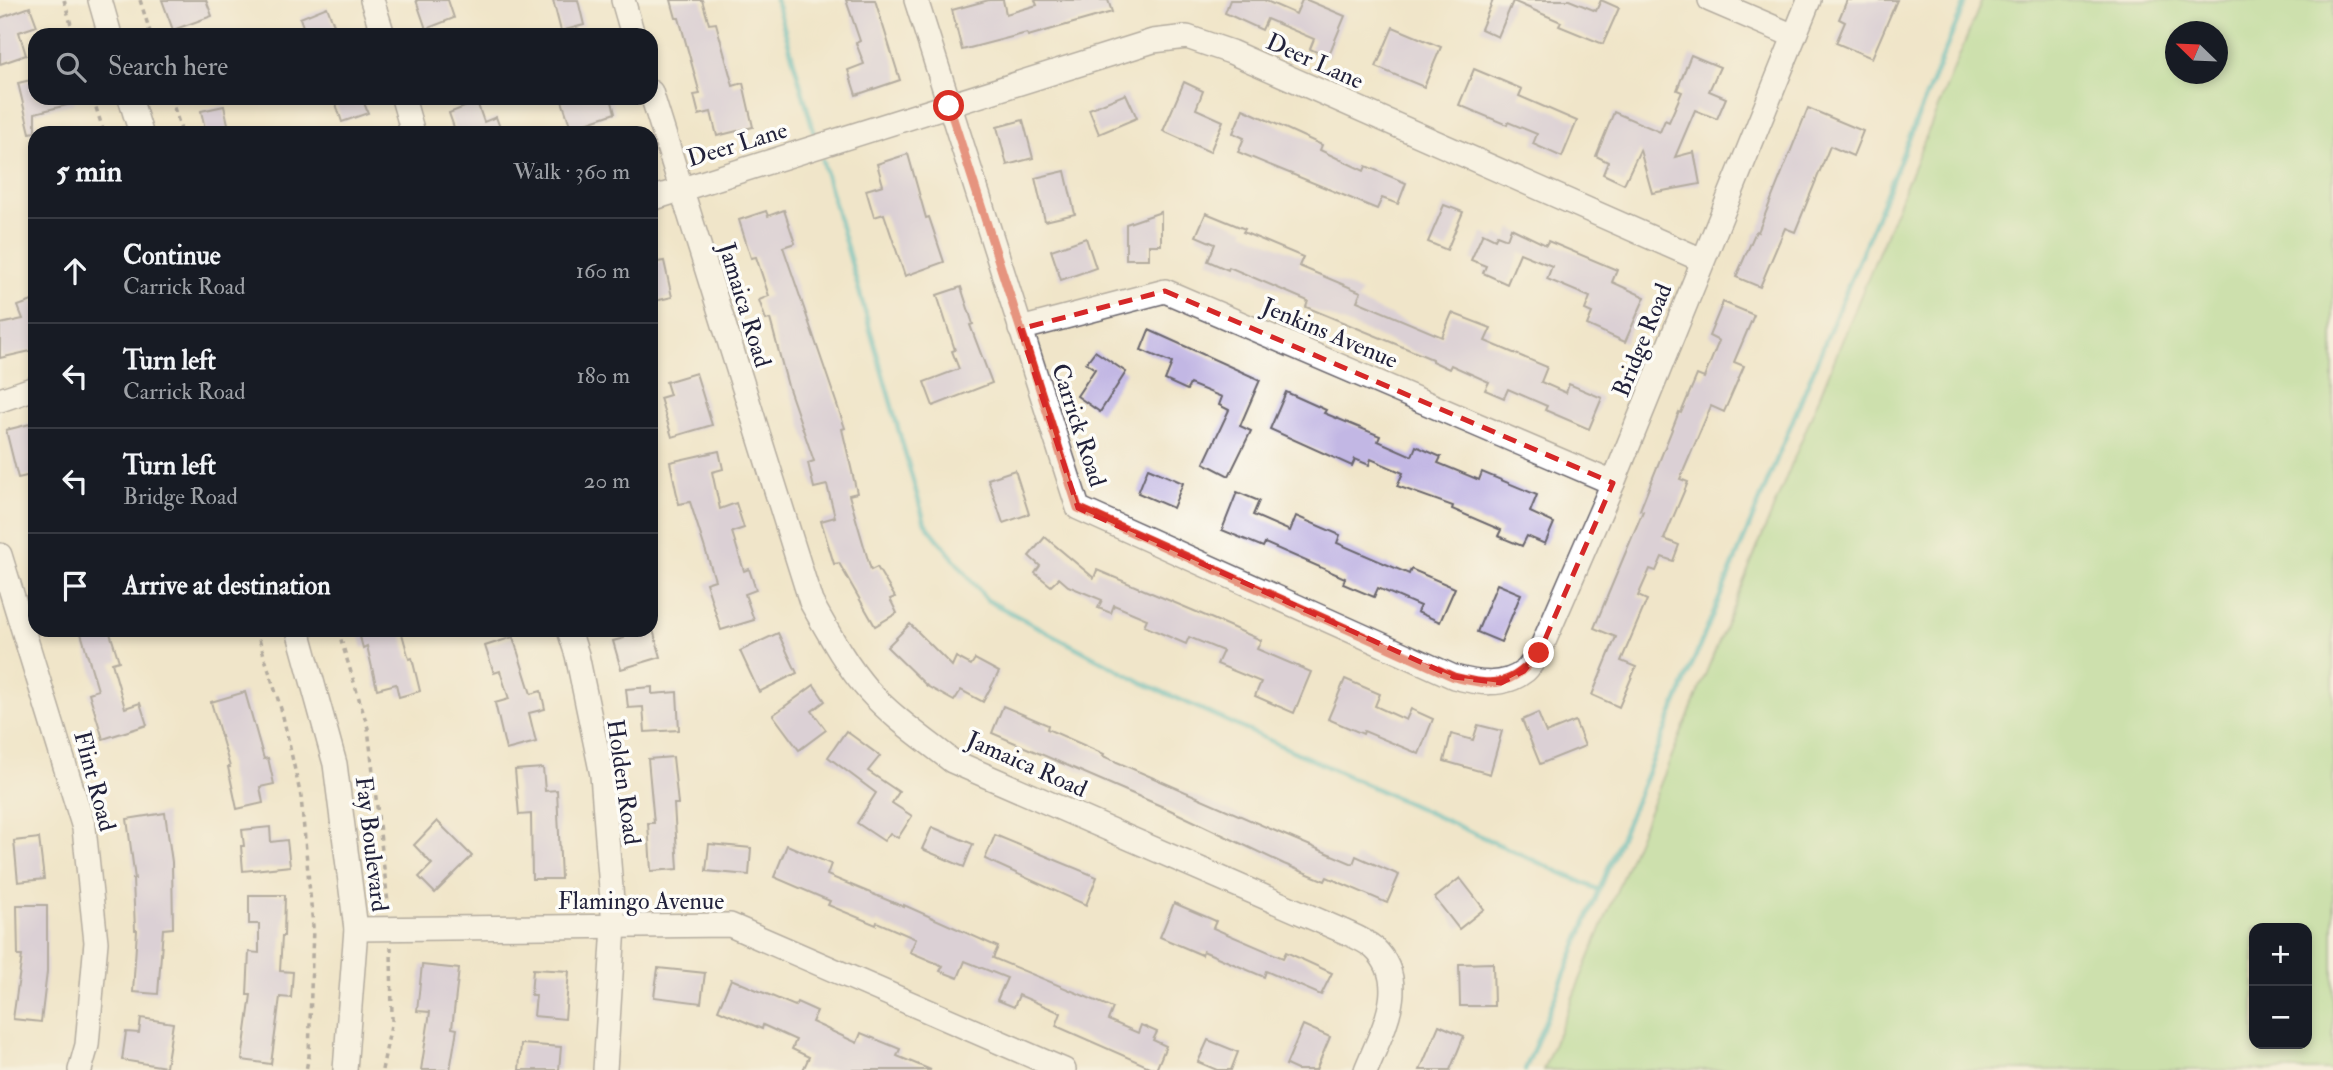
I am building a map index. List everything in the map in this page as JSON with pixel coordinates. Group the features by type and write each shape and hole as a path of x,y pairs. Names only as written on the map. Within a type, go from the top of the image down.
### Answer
{"street":[{"path":"100,0 108,28"},
{"path":"372,0 381,28"},
{"path":"622,0 631,28"},
{"name":"Carrick Road","path":"916,0 1078,508 1454,677 1476,682 1501,683"},
{"path":"1710,0 1794,36"},
{"name":"Bridge Road","path":"1501,683 1524,671 1539,653 1613,483 1810,0"},
{"name":"Deer Lane","path":"658,197 1153,41 1187,37 1231,52 1702,260"},
{"path":"132,105 139,126"},
{"path":"404,105 411,126"},
{"name":"Jamaica Road","path":"655,105 811,602 833,642 867,690 903,723 952,761 1372,946 1389,965 1393,984 1388,1015 1366,1070"},
{"name":"Jenkins Avenue","path":"1020,329 1165,291 1613,483"},
{"path":"0,400 28,390"},
{"name":"Flint Road","path":"0,555 85,828 96,942 87,1045 80,1070"},
{"name":"Fay Boulevard","path":"300,637 335,764 356,929 345,1070"},
{"name":"Holden Road","path":"571,637 602,775 614,926 605,1070"},
{"name":"Flamingo Avenue","path":"356,929 730,925 1064,1070"}],"path":[{"path":"64,0 72,28"},
{"path":"140,0 149,28"},
{"path":"95,105 102,126"},
{"path":"173,105 180,126"},
{"path":"258,637 282,712 301,797 313,926 309,1056 306,1070"},
{"path":"340,637 368,728 391,929 392,1020 382,1070"}],"highlighted area":[{"path":"1165,291 1613,483 1539,653 1524,671 1501,683 1454,677 1078,508 1020,329"}],"green space":[{"path":"1982,0 2333,0 2333,1070 1543,1070"}],"building":[{"path":"162,0 206,0 212,16 172,28"},
{"path":"416,0 448,0 454,18 426,28"},
{"path":"553,0 578,0 584,25 560,28"},
{"path":"671,0 702,0 709,24 716,23 733,86 743,83 753,127 717,136 711,112 699,115 694,95 700,94 679,18 676,18"},
{"path":"846,0 875,0 900,80 856,95 848,70 864,64 856,43 860,41"},
{"path":"989,0 1003,0 1006,14 1037,5 1035,0 1108,0 1112,12 1028,36 1027,33 962,50 952,10"},
{"path":"1230,0 1264,0 1296,14 1302,0 1307,0 1345,16 1328,57 1310,49 1314,39 1267,19 1262,30 1225,13"},
{"path":"1493,0 1569,0 1596,11 1601,0 1619,8 1603,44 1559,26 1561,22 1513,1 1498,37 1481,29"},
{"path":"1847,0 1897,0 1872,58 1836,43 1845,22 1839,19"},
{"path":"30,7 37,26 19,32 26,55 0,64 0,18"},
{"path":"327,7 335,28 304,28 300,18"},
{"path":"1393,27 1441,47 1424,87 1376,67"},
{"path":"1691,55 1720,67 1709,91 1726,98 1717,119 1695,110 1675,157 1694,152 1700,184 1652,193 1640,150 1624,184 1603,174 1608,162 1596,156 1614,112 1660,132 1665,120 1669,122 1682,92 1677,90"},
{"path":"1474,69 1522,89 1519,96 1577,121 1562,157 1533,144 1537,134 1459,105"},
{"path":"28,81 28,105 67,105 35,113 35,126 28,126 18,83"},
{"path":"1184,82 1203,91 1196,109 1223,121 1210,152 1163,131"},
{"path":"1126,94 1137,118 1099,134 1089,109"},
{"path":"336,105 365,105 368,113 342,122"},
{"path":"469,105 478,105 484,122 496,117 499,126 454,126 449,113"},
{"path":"563,105 613,105 615,113 570,126"},
{"path":"224,106 228,126 204,126 201,111"},
{"path":"1808,108 1863,131 1853,156 1830,146 1795,232 1785,228 1760,287 1736,277 1756,231 1758,232"},
{"path":"1243,109 1322,145 1320,150 1364,171 1366,166 1406,183 1398,204 1382,198 1377,209 1238,152 1244,138 1233,133"},
{"path":"1023,120 1033,158 1007,165 997,127"},
{"path":"908,154 926,218 929,217 944,262 905,276 884,214 874,217 866,190 883,185 877,164"},
{"path":"1065,171 1075,214 1045,221 1035,178"},
{"path":"1444,205 1463,212 1447,250 1428,242"},
{"path":"784,210 795,243 783,247 845,428 842,429 857,493 849,495 871,570 877,567 895,597 890,599 897,613 875,626 839,563 834,564 821,521 835,517 827,485 814,488 808,463 814,461 788,386 770,319 766,320 759,300 769,296 756,257 751,258 739,220 766,211 768,216"},
{"path":"1161,212 1161,245 1149,245 1149,259 1126,259 1126,224"},
{"path":"1206,213 1303,257 1299,266 1361,292 1357,301 1442,337 1452,313 1491,328 1485,341 1547,367 1541,382 1566,393 1569,384 1602,398 1589,429 1545,410 1547,406 1508,389 1504,398 1485,390 1489,382 1451,365 1449,369 1432,359 1306,307 1308,301 1229,267 1228,270 1208,261 1215,244 1196,236"},
{"path":"1511,228 1546,245 1548,241 1617,270 1612,282 1645,297 1625,342 1587,325 1592,313 1585,310 1590,297 1547,279 1552,266 1520,253 1507,284 1483,273 1486,266 1471,260 1483,233 1495,239 1497,235 1507,239"},
{"path":"1086,238 1096,268 1061,280 1051,250"},
{"path":"664,261 672,297 658,300 658,262"},
{"path":"961,287 973,324 970,325 992,383 933,406 924,382 959,369 937,295"},
{"path":"28,302 28,352 0,358 0,324 23,319 18,306"},
{"path":"1723,302 1754,315 1734,362 1744,366 1724,412 1711,406 1680,479 1688,482 1664,539 1679,545 1673,561 1662,557 1656,571 1650,569 1638,596 1647,600 1621,661 1636,667 1619,707 1592,695 1616,637 1594,628 1643,511 1640,510 1679,412 1681,413 1697,375 1704,378 1719,341 1709,336"},
{"path":"1149,330 1260,380 1240,426 1251,431 1229,476 1204,463 1229,410 1219,405 1222,397 1190,384 1187,390 1165,380 1172,363 1141,350"},
{"path":"1095,351 1126,372 1100,412 1077,396 1095,369 1086,363"},
{"path":"696,373 712,425 672,437 660,398 670,395 666,382"},
{"path":"1286,392 1326,410 1324,413 1380,436 1378,441 1412,456 1416,446 1441,457 1438,463 1479,480 1482,472 1537,495 1530,512 1554,523 1545,544 1527,536 1522,546 1498,536 1501,530 1452,509 1453,506 1397,486 1403,473 1371,459 1369,465 1355,459 1352,466 1270,429"},
{"path":"28,424 28,476 18,478 6,430"},
{"path":"719,451 723,469 712,472 720,509 736,503 744,528 732,532 744,571 749,569 756,590 745,594 754,620 721,630 706,583 715,580 690,502 679,504 670,462"},
{"path":"1148,468 1183,483 1173,508 1138,493"},
{"path":"1015,470 1029,514 1003,523 988,479"},
{"path":"1237,492 1259,501 1253,515 1290,531 1296,516 1340,535 1337,543 1409,574 1411,569 1455,588 1440,622 1417,612 1420,606 1378,588 1374,597 1343,584 1345,578 1265,543 1263,547 1222,530"},
{"path":"1045,537 1094,578 1097,570 1199,613 1261,640 1257,649 1311,672 1294,713 1255,696 1261,682 1217,664 1223,651 1189,637 1186,644 1144,626 1147,619 1114,605 1111,613 1098,608 1102,600 1068,586 1059,578 1051,586 1035,573 1040,566 1029,556"},
{"path":"1497,584 1521,594 1501,642 1477,632"},
{"path":"910,624 952,666 956,657 971,665 975,659 999,672 983,702 961,690 954,701 927,686 887,647"},
{"path":"778,633 797,673 759,692 740,651"},
{"path":"82,637 111,637 119,661 112,663 125,708 140,703 147,725 103,739 89,693 98,690"},
{"path":"360,637 403,637 409,659 412,658 420,691 399,697 396,684 377,689 367,646 363,648"},
{"path":"513,637 531,694 541,691 545,709 529,713 536,742 506,750 495,703 509,699 500,671 494,673 485,646"},
{"path":"655,637 661,657 621,669 613,641"},
{"path":"1345,679 1380,694 1375,706 1406,720 1411,709 1433,719 1419,754 1328,719"},
{"path":"814,685 825,701 812,711 826,730 799,750 773,715"},
{"path":"652,687 652,694 677,692 679,730 645,732 643,707 628,708 626,689"},
{"path":"245,692 274,784 260,787 263,803 237,809 230,767 211,702"},
{"path":"1003,706 1048,725 1047,729 1104,754 1103,756 1280,833 1353,864 1356,856 1399,875 1387,903 1327,877 1325,881 1284,864 1168,809 992,733"},
{"path":"1538,713 1546,733 1575,721 1585,746 1540,764 1522,720"},
{"path":"1478,725 1502,731 1490,774 1444,761 1451,734 1473,740"},
{"path":"846,731 880,756 868,771 899,792 892,803 912,816 898,838 890,833 884,841 857,823 876,793 828,757"},
{"path":"673,757 678,804 674,804 678,869 651,871 648,823 654,823 648,759"},
{"path":"543,768 545,791 557,790 561,879 532,879 531,814 519,815 515,770"},
{"path":"165,813 172,862 173,928 163,929 158,994 133,992 137,930 135,879 127,819"},
{"path":"437,821 472,856 435,893 419,877 432,864 414,845"},
{"path":"270,827 271,842 287,840 290,866 243,871 242,830"},
{"path":"932,827 973,844 964,867 922,849"},
{"path":"995,835 1097,877 1086,905 985,859"},
{"path":"39,838 44,879 18,882 14,841"},
{"path":"709,844 751,848 749,875 706,871"},
{"path":"787,845 831,864 827,875 904,905 998,947 993,958 1113,1008 1108,1020 1138,1033 1141,1025 1157,1032 1153,1040 1166,1046 1156,1070 1056,1026 1061,1013 1019,995 1014,1007 997,1000 1007,978 965,961 958,978 940,971 943,966 910,952 916,939 828,905 830,901 774,877"},
{"path":"1460,878 1484,909 1459,929 1435,898"},
{"path":"249,895 285,895 280,971 293,972 291,998 280,997 271,1064 242,1060 251,995 247,995 249,952 259,953 259,924 249,924"},
{"path":"1174,903 1216,921 1213,928 1283,958 1286,952 1332,973 1321,995 1266,971 1264,977 1203,951 1202,955 1160,937"},
{"path":"17,905 47,905 47,972 41,1022 13,1019 22,956 18,956"},
{"path":"1493,963 1494,1006 1460,1006 1459,964"},
{"path":"422,965 459,969 452,1028 457,1029 450,1070 421,1070 430,1012 417,1011"},
{"path":"658,968 705,973 701,1003 654,997"},
{"path":"533,969 569,971 565,1019 534,1016 536,995 531,995"},
{"path":"731,979 795,1006 797,1002 817,1011 812,1022 857,1043 861,1033 900,1049 897,1056 931,1070 803,1070 809,1057 792,1049 796,1040 763,1025 762,1029 718,1010"},
{"path":"141,1018 173,1023 166,1067 122,1060 126,1032 139,1033"},
{"path":"1303,1025 1330,1037 1316,1070 1297,1070 1286,1065"},
{"path":"1439,1025 1464,1036 1450,1070 1420,1070"},
{"path":"1208,1040 1238,1052 1231,1070 1217,1070 1198,1062"},
{"path":"521,1044 561,1047 559,1070 519,1070"}],"waterway":[{"path":"776,0 814,132"},
{"path":"1525,1070 1966,0"},
{"path":"822,160 925,523 987,600 1141,682 1599,890"}],"route":[{"path":"949,106 1078,508 1454,677 1476,682 1501,683 1524,671 1539,653"}]}
